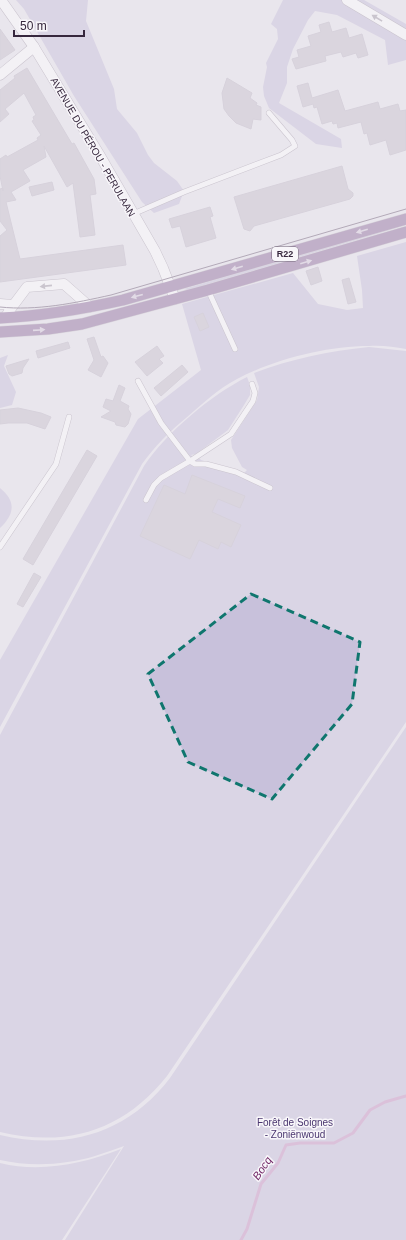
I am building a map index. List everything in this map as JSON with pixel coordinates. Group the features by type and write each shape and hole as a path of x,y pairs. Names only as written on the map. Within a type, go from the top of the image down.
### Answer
{"main road":[{"name":"R22","path":"3,317 32,316 123,300 406,218"},
{"name":"R22","path":"0,332 48,329 82,324 208,290 406,232"}],"street":[{"name":"AVENUE DU PÉROU - PERULAAN","path":"1,0 34,47 133,214 160,262 175,299"},
{"path":"347,0 406,35"},
{"path":"0,75 34,47"},
{"path":"3,317 27,287 64,284 90,307"},
{"path":"0,304 13,305"}],"lane":[{"path":"133,214 184,192 281,155 294,146 292,140 269,113"},
{"path":"208,290 235,350"},
{"path":"138,382 162,423 190,461 195,464 206,464 236,472 270,488"},
{"path":"146,500 154,485 161,478 231,434 254,401 255,392 252,384"},
{"path":"0,547 56,464 69,417"}],"highlighted area":[{"path":"251,594 360,642 352,704 272,799 188,762 148,674"}],"green space":[{"path":"16,0 88,0 86,21 114,89 117,109 137,133 148,155 154,163 177,181 184,191 179,204 154,213 142,202 74,96 24,9"},
{"path":"283,0 364,0 406,24 406,60 388,65 385,40 337,15 315,11 308,20 293,49 287,67 287,83 279,103 341,139 342,148 316,144 269,108 264,96 263,87 267,67 266,63 278,39 277,29 271,24"},
{"path":"406,223 406,225 357,240 188,290 184,289"},
{"path":"406,242 406,349 379,346 336,348 302,355 268,365 223,387 174,429 157,445 142,464 0,727 0,660 138,419 201,370 182,304 293,273 318,304 347,310 363,308 357,256"},
{"path":"369,347 406,351 406,722 167,1076 150,1095 132,1110 113,1122 93,1130 71,1136 49,1138 0,1132 0,735 144,466 164,441 204,404 247,377 250,385 250,395 228,430 196,454 191,455 194,458 199,458 201,460 244,473 247,470 242,467 232,448 231,440 257,400 259,387 254,373 310,356"},
{"path":"8,355 4,366 16,392 12,405 0,408 0,358"},
{"path":"0,488 9,498 12,508 9,518 0,528"},
{"name":"Forêt de Soignes - Zoniënwoud","path":"406,727 406,1240 65,1240 124,1146 84,1159 48,1164 24,1164 0,1160 0,1135 49,1141 95,1133 116,1124 135,1112 153,1097 170,1078"},
{"path":"121,1149 62,1240 0,1240 0,1163 15,1166 46,1167 77,1163"}],"building":[{"path":"329,22 332,32 346,28 349,38 362,34 368,55 358,58 356,53 343,57 341,52 325,56 326,61 296,69 292,59 299,57 297,50 311,46 308,36 321,32 319,25"},
{"path":"0,29 15,50 0,60"},
{"path":"27,68 72,144 74,143 94,179 96,194 90,195 95,235 80,237 73,183 67,187 44,146 46,157 23,170 30,181 11,192 16,200 6,202 20,259 123,245 126,265 0,282 0,236 7,230 0,221 0,189 2,188 0,159 6,155 7,157 38,140 37,138 41,135 32,121 34,120 33,117 36,115 24,93 5,109 9,114 0,122 0,90 15,78 14,76"},
{"path":"227,78 252,93 250,98 257,103 256,105 261,107 261,120 253,119 251,129 236,123 224,109 222,93"},
{"path":"308,83 312,98 338,90 345,111 378,102 380,109 398,104 400,111 406,110 406,150 390,155 386,140 370,145 367,133 364,134 361,122 338,128 337,123 333,124 332,121 322,124 317,107 314,108 313,104 303,107 297,86"},
{"path":"342,166 348,189 353,193 353,196 350,199 254,226 250,231 244,229 234,197"},
{"path":"52,182 54,190 32,196 29,187"},
{"path":"210,207 213,216 210,217 216,238 186,247 180,226 172,228 169,219"},
{"path":"318,267 322,281 311,285 306,271"},
{"path":"349,278 356,302 348,304 342,280"},
{"path":"203,313 209,327 200,331 194,317"},
{"path":"94,337 101,357 103,356 108,363 101,377 88,370 94,360 87,339"},
{"path":"68,342 70,348 38,358 36,351"},
{"path":"157,346 164,356 159,359 163,363 147,376 135,362"},
{"path":"29,359 23,368 22,373 12,376 9,374 6,366"},
{"path":"182,365 188,372 161,396 154,388"},
{"path":"119,385 125,388 120,401 129,406 128,409 131,414 128,424 125,427 116,425 115,422 101,417 111,411 103,407 106,399 113,401"},
{"path":"18,408 41,413 51,417 45,429 27,423 0,424 0,410"},
{"path":"87,450 97,456 33,565 23,559"},
{"path":"192,475 245,496 240,508 218,499 212,512 241,525 231,547 221,542 218,549 199,540 190,559 140,536 164,485 185,494"},
{"path":"34,573 41,577 23,607 17,604"}],"waterway":[{"name":"Bocq","path":"241,1240 247,1229 261,1184 278,1163 286,1145 300,1143 334,1143 353,1133 370,1110 385,1102 406,1096"}],"tram line":[{"path":"0,307 42,307 111,295 406,209"}]}
